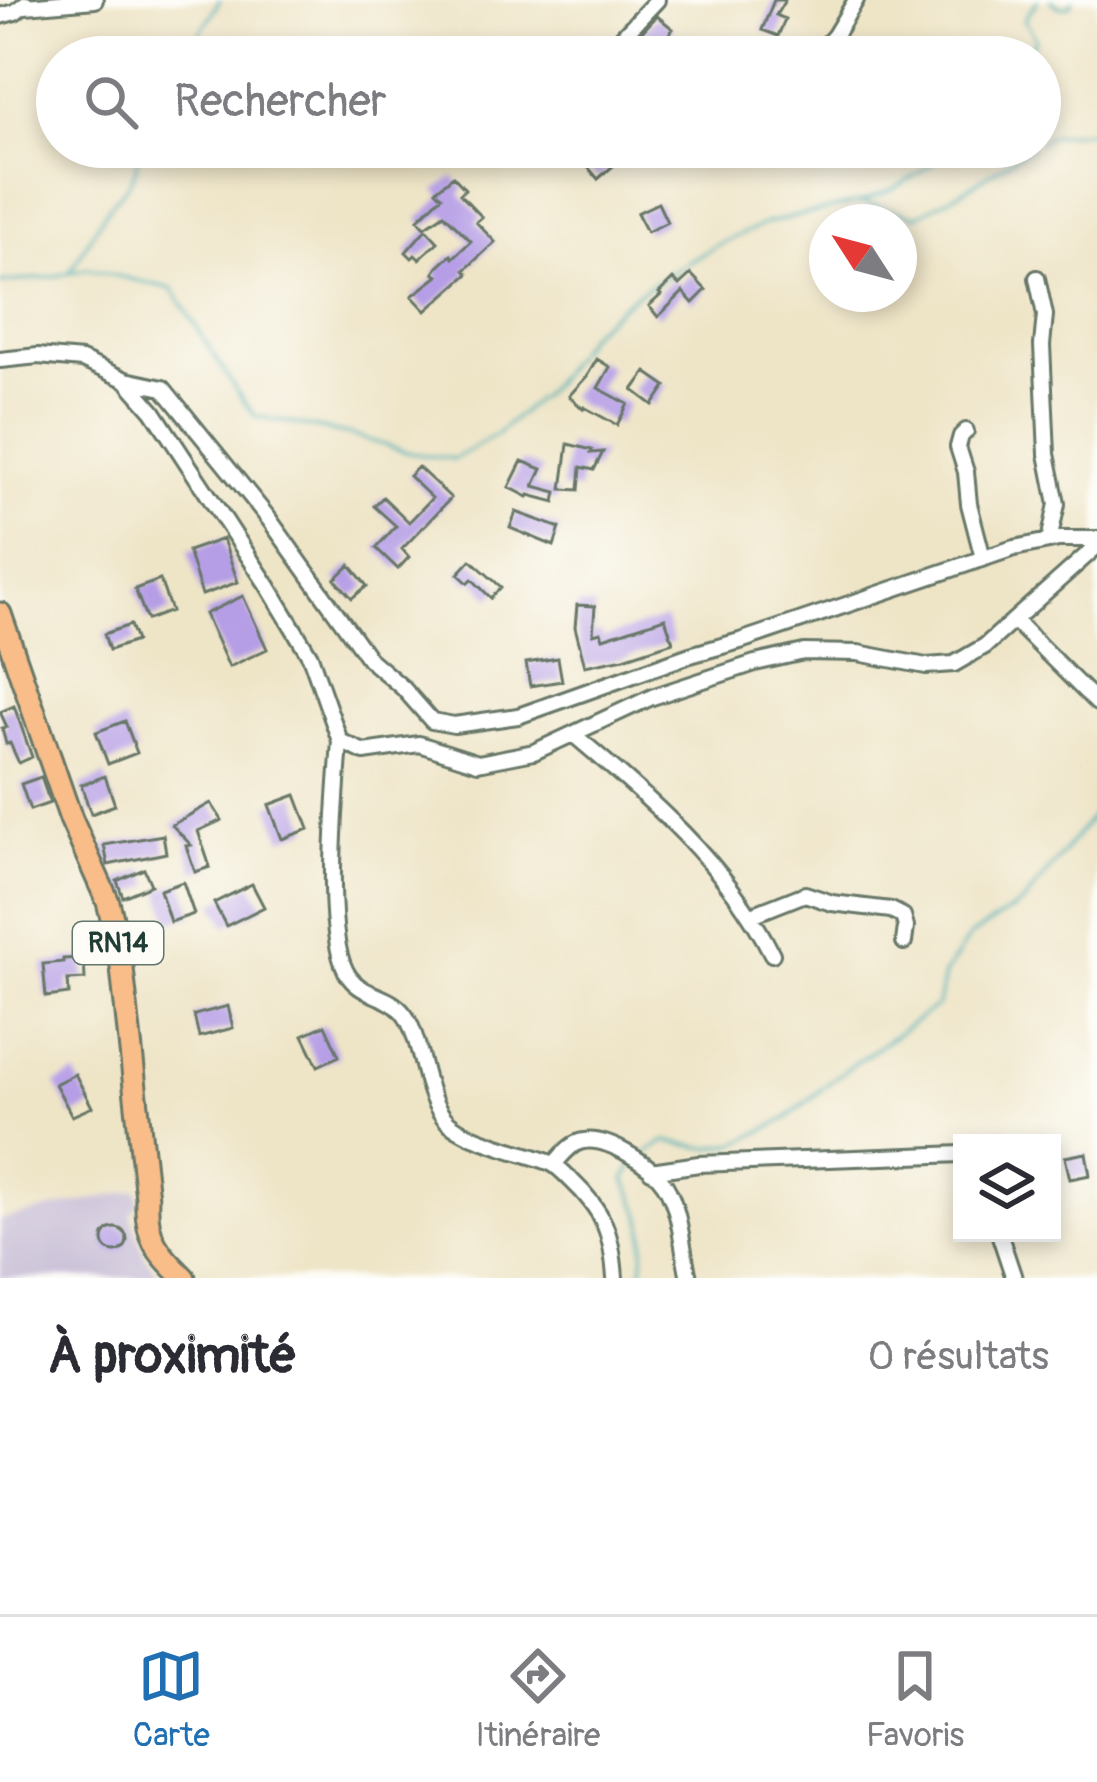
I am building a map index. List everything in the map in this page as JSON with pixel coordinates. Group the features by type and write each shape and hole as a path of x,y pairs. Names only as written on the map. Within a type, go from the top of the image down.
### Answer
{"highway":[{"name":"RN14","path":"0,614 71,819 108,902 120,950 146,1218 153,1246"},
{"path":"153,1246 184,1278"}],"street":[{"path":"0,16 26,3 95,0"},
{"path":"623,36 657,0"},
{"path":"833,36 856,0"},
{"path":"1037,278 1046,315 1042,345 1046,454 1057,504 1049,541"},
{"path":"0,359 82,360 126,380 163,388 268,520 369,659 432,721 454,724 518,716 983,558 1049,541 1097,542"},
{"path":"126,380 153,411 310,656 340,741 334,850 340,960 364,991 384,997 407,1018 436,1109 451,1125 554,1164 592,1200 604,1220 615,1278"},
{"path":"967,431 958,447 983,558"},
{"path":"340,741 364,752 419,744 478,763 534,752 652,697 804,652 859,652 926,666 954,664 1015,621 1097,542"},
{"path":"1015,621 1097,704"},
{"path":"0,665 9,639"},
{"path":"419,744 432,721"},
{"path":"573,734 674,820 752,915 772,954"},
{"path":"752,915 806,894 891,910 903,916 904,942"},
{"path":"554,1164 584,1140 620,1149 651,1171 663,1182 671,1200 689,1278"},
{"path":"651,1171 699,1164 953,1154"},
{"path":"1002,1242 1014,1278"},
{"path":"153,1246 170,1278"}],"shaded area":[{"path":"137,1190 139,1202 130,1215 145,1257 161,1278 0,1278 0,1220"}],"building":[{"path":"774,0 785,0 776,15 785,19 778,36 762,30"},
{"path":"657,16 673,29 667,36 639,35"},
{"path":"589,168 611,168 598,179"},
{"path":"453,176 465,189 460,194 482,217 476,222 495,242 426,311 412,296 471,241 444,214 425,227 418,219 442,196 436,190"},
{"path":"658,203 667,222 647,232 637,213"},
{"path":"426,229 438,242 419,259 412,258 406,252"},
{"path":"691,274 706,290 693,303 683,292 658,317 649,306 673,279 679,285"},
{"path":"597,359 610,367 598,388 628,404 617,425 583,409 569,396"},
{"path":"646,372 666,386 653,405 633,390"},
{"path":"568,444 591,453 603,452 594,470 581,467 579,490 562,489"},
{"path":"522,461 542,469 534,486 557,492 555,502 528,497 509,487"},
{"path":"418,467 451,498 402,549 409,557 398,569 376,548 396,526 374,506 383,497 409,522 432,498 409,476"},
{"path":"516,512 560,528 554,546 510,528"},
{"path":"223,539 238,582 202,595 188,551"},
{"path":"471,560 501,587 491,598 472,579 468,583 458,574"},
{"path":"350,565 367,586 352,598 335,579"},
{"path":"160,580 171,611 147,620 135,589"},
{"path":"243,596 267,649 229,667 205,614"},
{"path":"577,605 595,606 593,634 601,632 603,638 665,618 673,642 585,666 575,627"},
{"path":"130,625 136,641 109,650 104,634"},
{"path":"558,658 562,681 530,686 526,663"},
{"path":"14,706 32,757 19,763 10,743 6,744 2,728 7,727 0,712"},
{"path":"125,721 137,753 108,764 96,732"},
{"path":"105,776 115,805 91,814 81,785"},
{"path":"41,777 50,803 30,810 21,784"},
{"path":"296,795 309,829 282,839 269,805"},
{"path":"211,803 222,820 198,831 210,867 195,872 186,846 191,845 172,825"},
{"path":"163,835 166,853 108,865 104,845"},
{"path":"144,869 151,885 123,897 117,881"},
{"path":"183,882 194,914 170,922 160,890"},
{"path":"252,884 264,907 226,926 214,903"},
{"path":"84,958 85,979 68,980 69,994 46,997 43,964"},
{"path":"228,1006 233,1028 199,1037 194,1015"},
{"path":"325,1025 339,1056 318,1066 303,1035"},
{"path":"75,1074 92,1107 72,1116 55,1084"},
{"path":"1086,1153 1090,1175 1070,1179 1065,1157"},
{"path":"115,1228 124,1231 124,1249 115,1252 106,1249 103,1240 106,1231"}],"waterway":[{"path":"198,36 220,0"},
{"path":"1035,36 1024,19 1038,0"},
{"path":"1051,0 1059,7 1070,6 1073,0"},
{"path":"1061,135 1097,130"},
{"path":"70,273 136,168"},
{"path":"0,283 87,269 173,289 255,416 454,459 496,435 550,387 590,332 635,295 717,245 767,223 861,202 926,168"},
{"path":"862,202 916,216 998,168"},
{"path":"642,1156 666,1141 708,1148 738,1143 786,1119 837,1076 938,1005 944,975 970,936 1024,902 1097,810"},
{"path":"635,1162 625,1180 644,1227 641,1278"}]}
